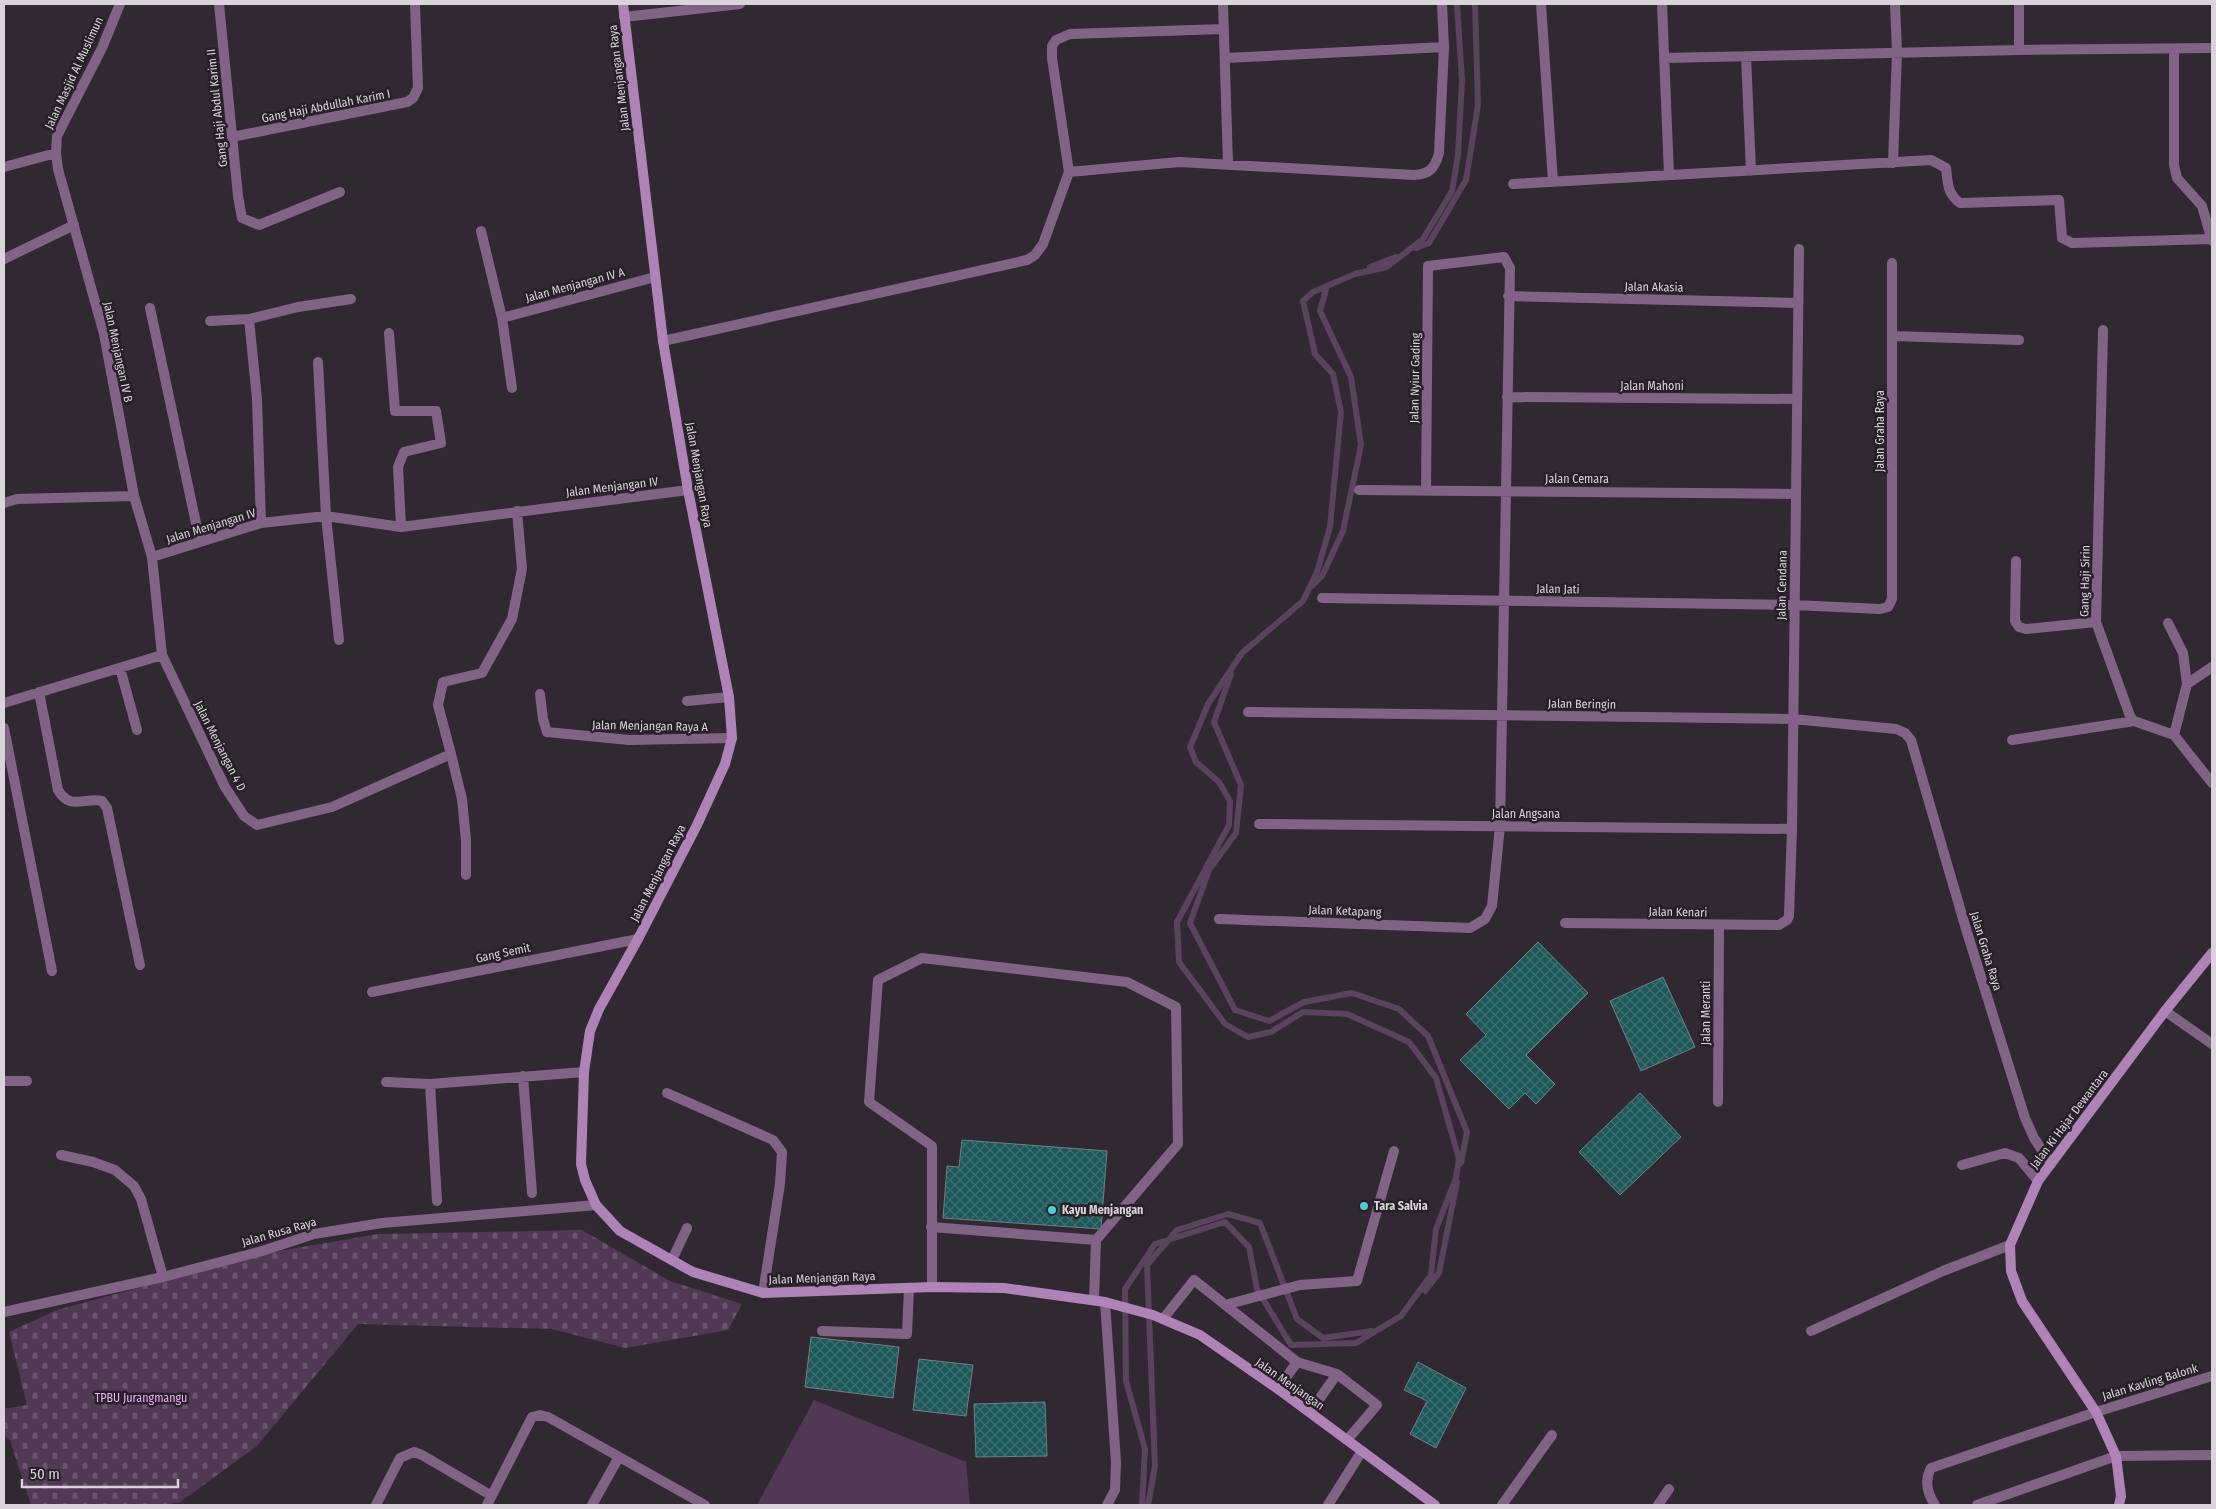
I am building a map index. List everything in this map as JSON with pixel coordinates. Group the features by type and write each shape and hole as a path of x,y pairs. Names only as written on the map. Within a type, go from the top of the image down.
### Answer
{"main road":[{"name":"Jalan Menjangan Raya","path":"623,4 663,341 688,490 729,697 732,738 726,764 697,825 638,939 599,1009 590,1031 584,1072 582,1164 585,1180 596,1205 620,1231 693,1272 763,1293 932,1287 1004,1288 1118,1305"},
{"name":"Jalan Ki Hajar Dewantara","path":"2119,1505 2121,1496 2116,1456 2096,1412 2022,1301 2011,1271 2010,1245 2038,1181 2165,1011 2212,953"},
{"name":"Jalan Menjangan","path":"1118,1305 1153,1314 1200,1335 1310,1412 1435,1505"}],"street":[{"name":"Jalan Masjid Al Muslimun","path":"56,153 57,136 102,48 120,4"},
{"name":"Gang Haji Abdul Karim II","path":"219,4 242,218 259,225 340,192"},
{"name":"Gang Haji Abdullah Karim I","path":"232,137 406,102 413,98 418,88 415,4"},
{"path":"624,17 740,4"},
{"path":"1223,4 1228,164"},
{"path":"1069,172 1179,162 1414,176 1431,171 1440,153 1444,47 1442,4"},
{"path":"1541,4 1553,182"},
{"path":"1662,4 1668,175"},
{"path":"1893,163 1897,52 1895,4"},
{"path":"2019,4 2019,50"},
{"path":"663,341 1027,260 1035,255 1043,244 1069,172 1052,58 1052,46 1056,40 1070,34 1224,29"},
{"path":"1225,58 1444,47"},
{"path":"1512,184 1931,160 1940,163 1946,168 1948,190 1953,198 1960,203 2059,200 2062,238 2072,243 2212,240 2202,206 2177,178 2174,165 2174,48"},
{"path":"1664,58 1897,52 2212,48"},
{"path":"1746,56 1751,171"},
{"path":"4,167 56,153"},
{"name":"Jalan Menjangan IV B","path":"56,153 58,169 104,334 134,496 152,557"},
{"path":"4,259 74,225"},
{"path":"481,231 502,318 512,388"},
{"name":"Jalan Cendana","path":"1788,920 1792,828 1799,249"},
{"name":"Jalan Nyiur Gading","path":"1426,490 1428,266 1504,257 1510,268 1508,296"},
{"name":"Jalan Graha Raya","path":"1892,263 1892,599"},
{"name":"Jalan Menjangan IV A","path":"502,318 655,277"},
{"path":"1500,826 1508,296"},
{"name":"Jalan Akasia","path":"1508,296 1798,303"},
{"path":"210,321 249,319 298,307 351,298"},
{"path":"150,308 200,542"},
{"path":"249,319 257,400 261,523"},
{"name":"Gang Haji Sirin","path":"2102,330 2096,622 2130,716 2134,721"},
{"path":"389,333 394,411 436,411 441,443 404,452 398,467 400,527"},
{"path":"1893,336 2019,340"},
{"path":"318,362 326,516 339,640"},
{"name":"Jalan Mahoni","path":"1506,398 1797,399"},
{"name":"Jalan Menjangan IV","path":"152,557 261,523 326,516 400,527 688,490"},
{"name":"Jalan Cemara","path":"1359,490 1796,494"},
{"path":"4,503 17,499 134,496"},
{"path":"466,875 466,840 462,799 438,705 443,682 482,673 512,619 522,569 517,511"},
{"path":"4,703 162,655 152,557"},
{"path":"2016,561 2015,621 2019,627 2026,630 2096,622"},
{"name":"Jalan Jati","path":"1322,598 1794,605 1880,609 1888,607 1892,599"},
{"path":"2168,623 2183,653 2187,684 2174,735"},
{"name":"Jalan Menjangan 4 D","path":"162,655 225,787 244,816 257,825 332,807 451,754"},
{"path":"120,668 136,730"},
{"path":"2187,684 2212,668"},
{"path":"39,692 58,790 64,798 74,803 94,799 102,801 107,808 140,965"},
{"name":"Jalan Menjangan Raya A","path":"540,694 544,729 547,732 629,740 732,738"},
{"path":"687,701 729,697"},
{"name":"Jalan Beringin","path":"1248,712 1793,719 1896,729 1905,733 1911,740"},
{"path":"2012,740 2134,721 2174,735 2212,783"},
{"path":"4,728 52,971"},
{"name":"Jalan Graha Raya","path":"1911,740 1969,938 2025,1118 2034,1138 2050,1164"},
{"name":"Jalan Angsana","path":"1259,824 1792,828"},
{"name":"Jalan Ketapang","path":"1219,919 1470,928 1485,919 1492,906 1500,826"},
{"name":"Jalan Kenari","path":"1565,923 1779,925 1788,920"},
{"name":"Jalan Meranti","path":"1718,1102 1719,925"},
{"name":"Gang Semit","path":"372,992 638,939"},
{"path":"932,1287 932,1146 869,1102 878,980 922,958 1128,982 1176,1007 1178,1144 1096,1240 1094,1300"},
{"path":"2165,1011 2212,1044"},
{"path":"386,1082 430,1084 584,1072"},
{"path":"523,1076 532,1193"},
{"path":"4,1081 27,1080"},
{"path":"430,1084 438,1201"},
{"path":"668,1093 773,1140 782,1152 780,1184 763,1293"},
{"path":"1225,1305 1300,1284 1357,1281 1394,1151"},
{"path":"1962,1165 2006,1153 2019,1158 2038,1181"},
{"path":"61,1155 93,1162 115,1170 134,1186 149,1225 163,1277"},
{"name":"Jalan Rusa Raya","path":"4,1312 163,1277 262,1251 314,1234 382,1223 596,1205"},
{"path":"932,1227 1096,1240"},
{"path":"672,1260 687,1228"},
{"path":"1811,1331 1943,1271 2010,1245"},
{"path":"1163,1318 1194,1280 1297,1362 1338,1374 1377,1405 1347,1440"},
{"path":"822,1331 907,1334 908,1288"},
{"path":"1105,1302 1116,1462 1115,1490 1111,1502 1107,1505"},
{"path":"1278,1389 1297,1362"},
{"path":"1310,1412 1338,1374"},
{"name":"Jalan Kavling Balonk","path":"1935,1505 1927,1491 1926,1476 1931,1468 2096,1412 2212,1376"},
{"path":"376,1505 400,1458 414,1452 422,1455 490,1501 532,1417 535,1416 548,1417 701,1504"},
{"path":"1502,1505 1552,1435"},
{"path":"1328,1505 1362,1451"},
{"path":"1977,1505 2116,1456 2212,1455"},
{"path":"592,1505 619,1457"},
{"path":"1658,1505 1669,1489"}],"green space":[{"name":"TPBU Jurangmangu","path":"582,1230 670,1281 742,1304 728,1330 625,1348 552,1329 358,1324 257,1446 180,1502 162,1505 31,1505 10,1440 4,1435 4,1409 27,1405 9,1332 57,1310 267,1253 378,1234"},
{"path":"814,1400 966,1462 970,1505 757,1505"}],"building":[{"path":"1538,942 1588,993 1526,1055 1555,1084 1536,1104 1525,1093 1509,1109 1460,1060 1486,1035 1466,1014"},
{"path":"1663,977 1695,1047 1641,1071 1610,1001"},
{"path":"1640,1093 1681,1137 1620,1195 1579,1152"},
{"path":"962,1140 1107,1151 1101,1229 943,1218 947,1166 959,1167"},
{"path":"811,1337 899,1347 893,1398 805,1387"},
{"path":"919,1359 973,1365 966,1416 913,1410"},
{"path":"1418,1362 1466,1388 1436,1448 1410,1434 1427,1401 1404,1390"},
{"path":"1045,1402 1047,1456 976,1457 974,1404"}],"waterway":[{"path":"1142,1505 1145,1449 1126,1381 1125,1289 1155,1244 1225,1222 1249,1247 1257,1289 1291,1345 1356,1343 1401,1316 1431,1275 1436,1229 1456,1178 1459,1159 1436,1078 1409,1042 1347,1014 1303,1012 1271,1032 1248,1037 1225,1024 1179,962 1177,922 1229,825 1230,801 1219,782 1196,762 1190,747 1208,704 1242,653 1303,601 1317,572 1330,527 1341,412 1333,374 1315,354 1303,301 1313,292 1355,274 1387,267 1423,239 1452,191 1458,155 1462,80 1457,4"},
{"path":"1416,248 1429,243 1466,180 1478,105 1475,4"},
{"path":"1370,267 1396,257"},
{"path":"1312,586 1322,576 1343,531 1361,445 1351,377 1320,311 1327,286 1329,285"},
{"path":"1231,674 1214,722 1241,785 1236,833 1209,870 1190,923 1235,1010 1269,1021 1304,1002 1352,993 1399,1009 1428,1036 1467,1132 1461,1163"},
{"path":"1425,1291 1439,1273 1457,1182"},
{"path":"1148,1505 1155,1466 1147,1265 1177,1230 1228,1214 1260,1223 1297,1319 1323,1338 1372,1331"}],"place":[{"name":"Tara Salvia","path":"1364,1206"},
{"name":"Kayu Menjangan","path":"1052,1210"}]}
